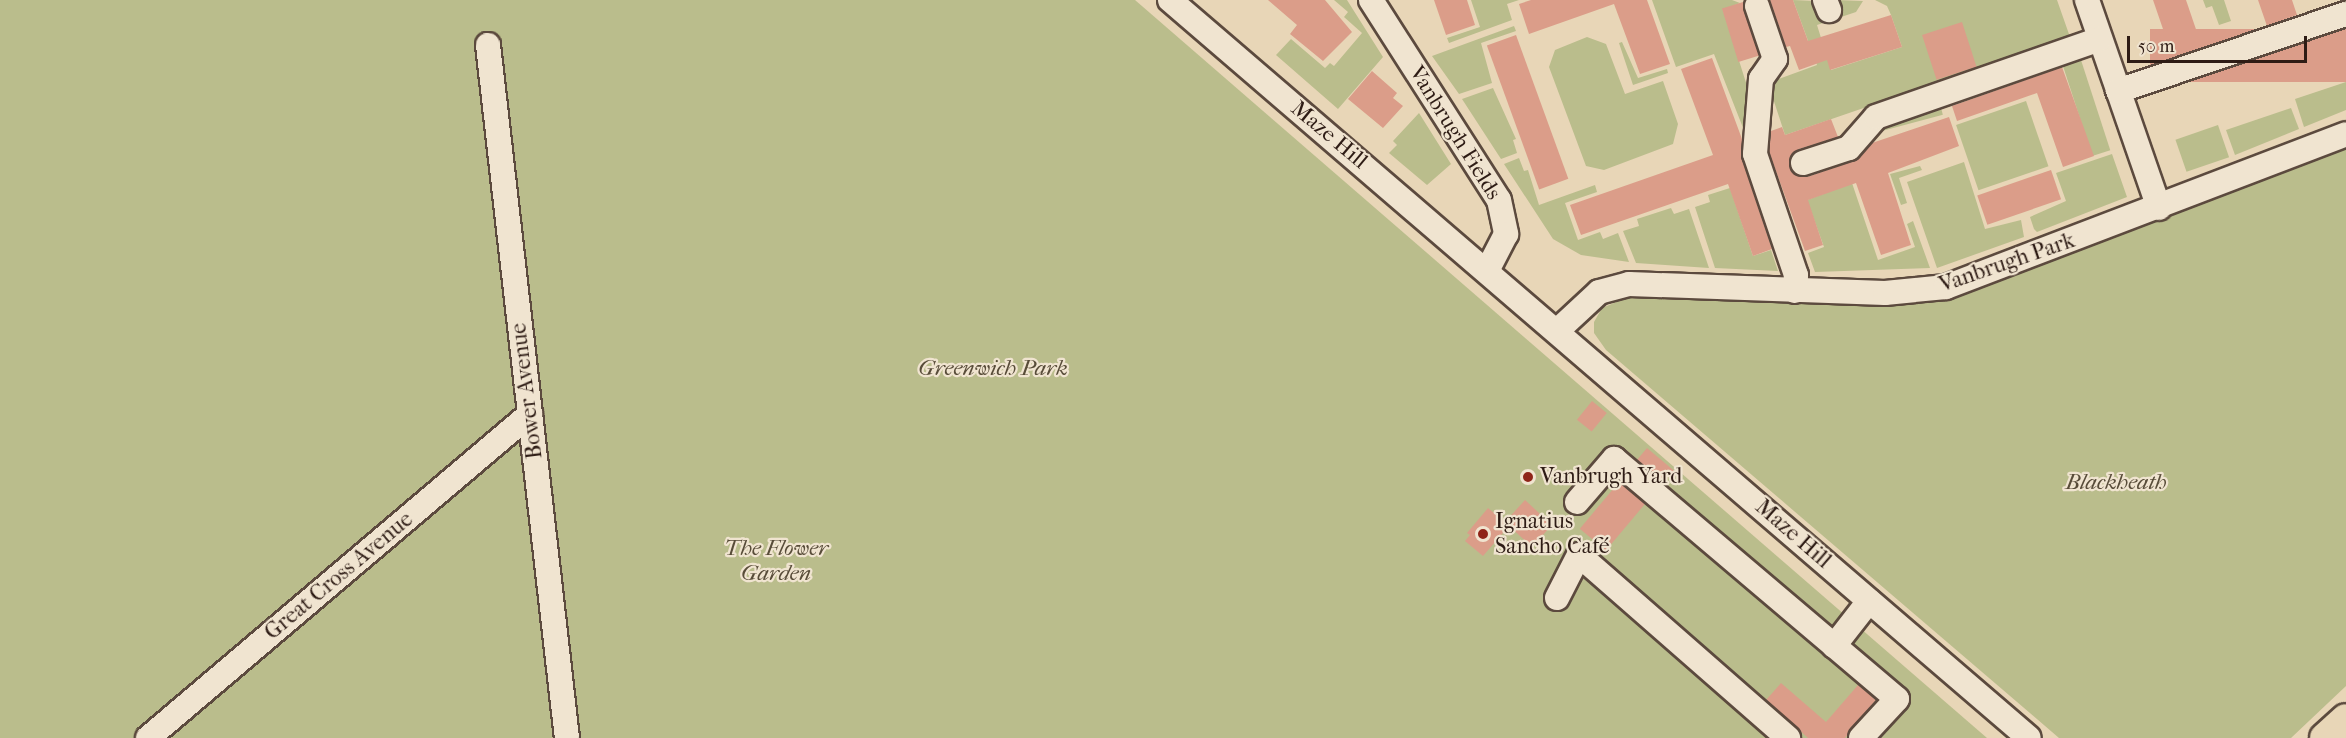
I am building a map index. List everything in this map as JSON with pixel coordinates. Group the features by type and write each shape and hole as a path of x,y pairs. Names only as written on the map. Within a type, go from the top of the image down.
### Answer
{"main road":[{"path":"2325,738 2346,719"}],"street":[{"name":"Maze Hill","path":"1170,0 1487,271 1495,296 1530,325 1557,331 2029,738"},
{"name":"Vanbrugh Fields","path":"1371,0 1499,200 1506,234 1487,271"},
{"path":"2087,0 2159,208"},
{"path":"1757,6 1775,59 1761,79 1755,154 1796,275 1795,291"},
{"path":"2118,91 2335,11"},
{"path":"1803,163 1849,148 1876,117 2100,39"},
{"name":"Bower Avenue","path":"488,45 567,738"},
{"name":"Vanbrugh Park","path":"1557,331 1582,304 1612,286 1652,284 1885,293 1946,287 2159,208 2346,134"},
{"name":"Great Cross Avenue","path":"148,738 530,414"},
{"path":"1583,487 1614,459 1896,699 1861,738"},
{"path":"1557,598 1579,555 1788,738"},
{"path":"1834,646 1869,601"}],"green space":[{"name":"Greenwich Park","path":"0,0 1135,0 1987,738 0,738"},
{"path":"1334,0 1347,0 1383,57 1338,109 1276,55 1291,39 1325,68 1330,63 1334,66 1362,33 1344,17 1348,12"},
{"path":"1471,0 1519,0 1507,4 1512,20 1449,43 1447,38 1480,27"},
{"path":"1652,0 1732,0 1740,3 1723,10 1748,89 1747,138 1714,54 1676,67"},
{"path":"1793,0 1815,1 1820,17 1835,0 1863,1 1856,12 1817,25 1831,70 1902,47 1887,6 1875,0 2057,0 2070,37 1785,135 1768,83 1817,65"},
{"path":"2203,0 2224,0 2231,21 2219,25 2212,6 2206,8"},
{"path":"1514,26 1516,31 1481,43 1492,83 1459,94 1432,56"},
{"path":"1587,37 1606,44 1625,94 1663,81 1678,124 1673,144 1604,170 1586,166 1549,67 1555,50"},
{"path":"1622,42 1638,78 1667,69 1668,73 1633,85 1619,43"},
{"path":"2080,57 2110,150 2092,156 2062,63"},
{"path":"2346,82 2346,110 2304,127 2295,99"},
{"path":"1493,88 1516,139 1513,140 1517,153 1501,159 1462,99"},
{"path":"2026,101 2048,166 1978,190 1956,125"},
{"path":"1940,104 1943,115 1881,131 1878,121"},
{"path":"2291,108 2299,129 2235,155 2226,130"},
{"path":"1419,113 1451,164 1427,185 1389,153 1397,145 1393,141"},
{"path":"2218,125 2229,157 2187,172 2175,140"},
{"name":"Blackheath","path":"2346,144 2346,686 2291,738 2059,738 1606,350 1594,333 1594,322 1602,308 1626,298 1840,304 1933,300 2053,260"},
{"path":"2112,154 2127,197 2037,232 2034,229 2030,217 2066,201 2056,173"},
{"path":"1519,158 1524,171 1528,170 1539,205 1595,185 1597,192 1565,203 1578,240 1600,232 1603,239 1618,233 1629,262 1581,255 1553,239 1504,164"},
{"path":"1964,162 1985,229 2021,220 2024,237 1937,268 1907,182"},
{"path":"1920,166 1922,170 1899,178 1907,203 1901,205 1890,174"},
{"path":"1852,183 1878,260 1915,247 1907,224 1913,221 1930,268 1815,272 1808,253 1824,247 1807,200"},
{"path":"1730,188 1753,256 1771,250 1778,271 1715,268 1695,207 1710,202 1708,195"},
{"path":"1671,208 1674,214 1689,209 1709,268 1636,263 1623,231 1639,226 1637,219"}],"building":[{"path":"1268,0 1325,0 1352,32 1323,61 1290,34 1297,25"},
{"path":"1434,0 1467,0 1475,25 1446,35"},
{"path":"1531,0 1647,0 1670,64 1640,74 1614,4 1529,34 1519,4"},
{"path":"1770,0 1793,0 1808,41 1891,15 1902,47 1830,70 1827,60 1799,70 1790,46 1786,47"},
{"path":"2153,0 2186,0 2202,47 2173,58"},
{"path":"2258,0 2292,0 2297,15 2267,26"},
{"path":"1743,2 1759,56 1738,62 1722,8"},
{"path":"1962,22 1977,67 1937,80 1922,35"},
{"path":"2150,29 2346,29 2346,82 2150,82"},
{"path":"1516,35 1568,179 1539,189 1487,46"},
{"path":"1712,58 1742,139 1742,159 1772,249 1753,256 1728,184 1581,235 1570,205 1713,155 1681,69"},
{"path":"2062,67 2094,156 2063,167 2037,93 1957,121 1952,106"},
{"path":"1372,71 1397,93 1393,98 1403,106 1383,128 1348,99"},
{"path":"1949,117 1959,146 1888,173 1911,245 1881,255 1856,183 1808,200 1823,245 1805,251 1769,152 1771,131 1782,127 1785,135 1831,119 1838,137 1799,149 1789,159 1793,173 1807,177 1854,161 1872,143"},
{"path":"2051,170 2061,199 1987,225 1977,195"},
{"path":"1592,401 1607,413 1592,432 1577,420"},
{"path":"1647,448 1674,470 1664,483 1637,460"},
{"path":"1619,482 1645,504 1606,551 1580,529"},
{"path":"1525,500 1552,525 1532,547 1509,526 1483,556 1465,541 1470,535 1467,533 1488,508 1505,522"},
{"path":"1781,683 1826,722 1858,685 1876,700 1845,738 1808,738 1766,700"}],"place":[{"name":"Vanbrugh Yard","path":"1528,477"},
{"name":"Ignatius Sancho Café","path":"1483,534"}],"park label":[{"name":"The Flower Garden","path":"776,560"}]}
